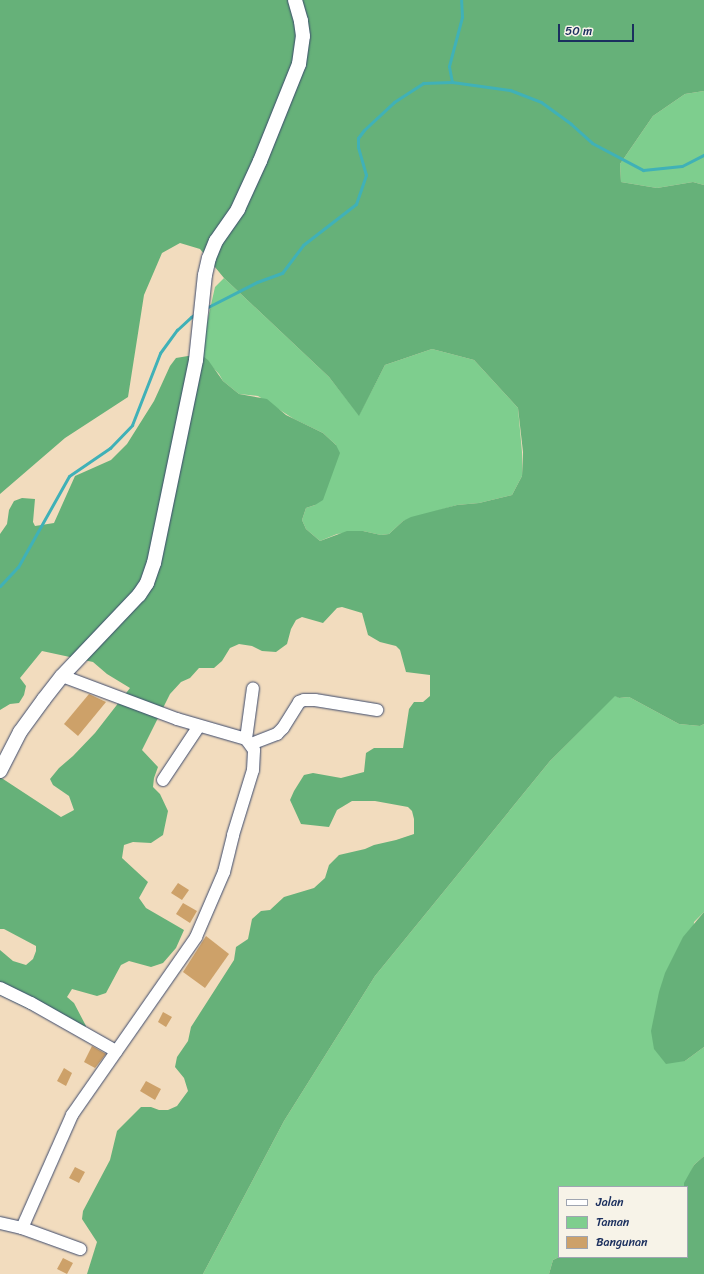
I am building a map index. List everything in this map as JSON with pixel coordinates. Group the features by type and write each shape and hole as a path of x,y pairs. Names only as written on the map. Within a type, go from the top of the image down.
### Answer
{"street":[{"path":"0,771 20,732 62,676 127,609 147,582 154,563 163,526 196,360 204,297 205,275 216,241 238,209 260,161 299,64 303,36 301,21 295,0"},
{"path":"62,676 113,696 199,726 249,741 277,734 283,728 299,702 304,700 378,710"},
{"path":"22,1228 72,1115 196,937 209,909 224,872 233,835 253,770 254,757 249,741 253,688"},
{"path":"163,780 199,726"},
{"path":"0,988 31,1003 116,1051"},
{"path":"0,1223 22,1228 80,1248"}],"green space":[{"path":"0,0 704,0 704,91 685,94 653,116 620,164 621,182 657,188 693,182 704,185 704,724 700,726 679,724 629,697 619,698 615,696 550,761 375,976 284,1121 203,1274 87,1274 97,1242 82,1219 83,1211 110,1160 117,1131 141,1107 168,1110 177,1106 188,1091 184,1078 175,1067 177,1057 188,1041 191,1027 234,960 236,947 248,939 252,919 261,911 270,910 284,897 314,888 325,878 329,865 339,855 365,849 414,834 414,819 412,811 408,807 375,801 352,801 337,810 329,827 301,824 290,800 304,775 313,773 341,778 364,772 366,753 374,748 403,748 409,709 414,702 423,702 430,696 430,675 406,672 400,650 396,646 380,642 368,635 362,613 342,607 337,608 323,623 302,617 296,620 291,629 287,644 276,652 262,651 252,646 239,644 230,648 222,661 214,668 199,668 190,678 181,682 170,694 142,750 158,767 154,778 153,787 160,794 168,811 163,835 151,843 133,842 124,845 122,858 148,882 139,898 146,908 184,930 176,948 163,963 151,967 129,961 121,965 106,993 97,996 72,989 67,997 74,1003 86,1026 80,1034 0,995 0,950 13,961 26,965 33,959 36,946 4,929 0,929 0,777 61,817 74,810 69,796 53,785 50,779 59,768 95,733 130,688 107,674 93,662 42,651 20,678 26,686 24,695 19,703 10,704 0,710 0,534 7,524 9,510 14,501 22,498 35,499 33,522 35,526 54,523 75,476 111,460 127,444 154,401 170,366 176,358 200,354 208,360 223,381 239,394 267,399 286,415 323,433 336,445 340,453 323,500 306,508 302,520 306,529 320,541 347,531 363,531 381,535 389,534 403,521 411,517 457,505 479,503 512,495 522,476 523,452 518,408 474,360 432,349 385,365 359,416 329,377 224,278 200,249 180,243 162,253 144,295 128,397 65,438 0,494"},
{"path":"704,91 704,185 693,182 657,188 621,182 620,164 653,116 685,94"},
{"path":"224,278 329,377 359,415 385,365 432,349 474,360 518,408 522,452 522,476 512,495 479,503 457,505 403,521 389,534 381,535 363,531 337,534 320,541 306,529 302,520 306,508 315,505 336,445 323,433 294,419 258,396 239,394 223,381 219,374 200,354 215,287"},
{"path":"615,695 619,698 629,697 679,724 700,726 704,724 704,912 694,922 685,1061 704,1047 704,1156 694,1165 684,1186 558,1186 558,1258 553,1260 549,1274 203,1274 284,1121 375,976 550,761"},
{"path":"704,912 704,1047 685,1061 666,1064 654,1049 651,1031 659,992 665,973 683,937"},
{"path":"704,1156 704,1274 549,1274 553,1260 558,1258 688,1258 688,1186 684,1186 684,1183 694,1165"}],"building":[{"path":"89,694 106,702 78,736 64,724"},
{"path":"178,883 189,890 182,900 171,893"},
{"path":"183,903 197,911 190,923 176,914"},
{"path":"206,936 229,954 205,988 183,972"},
{"path":"163,1012 172,1017 166,1027 158,1022"},
{"path":"92,1046 106,1054 95,1068 84,1062"},
{"path":"64,1068 72,1073 66,1086 57,1081"},
{"path":"146,1081 161,1089 155,1100 140,1091"},
{"path":"75,1167 85,1172 79,1183 69,1178"},
{"path":"63,1258 73,1263 67,1274 57,1269"}],"waterway":[{"path":"452,82 449,66 462,17 461,0"},
{"path":"206,308 257,282 282,273 303,245 356,204 366,175 358,147 358,138 364,130 394,102 423,83 452,82 510,90 541,102 571,124 592,143 643,170 682,166 704,155"},
{"path":"0,586 18,567 69,476 110,448 132,425 160,353 177,330 197,313"}]}
